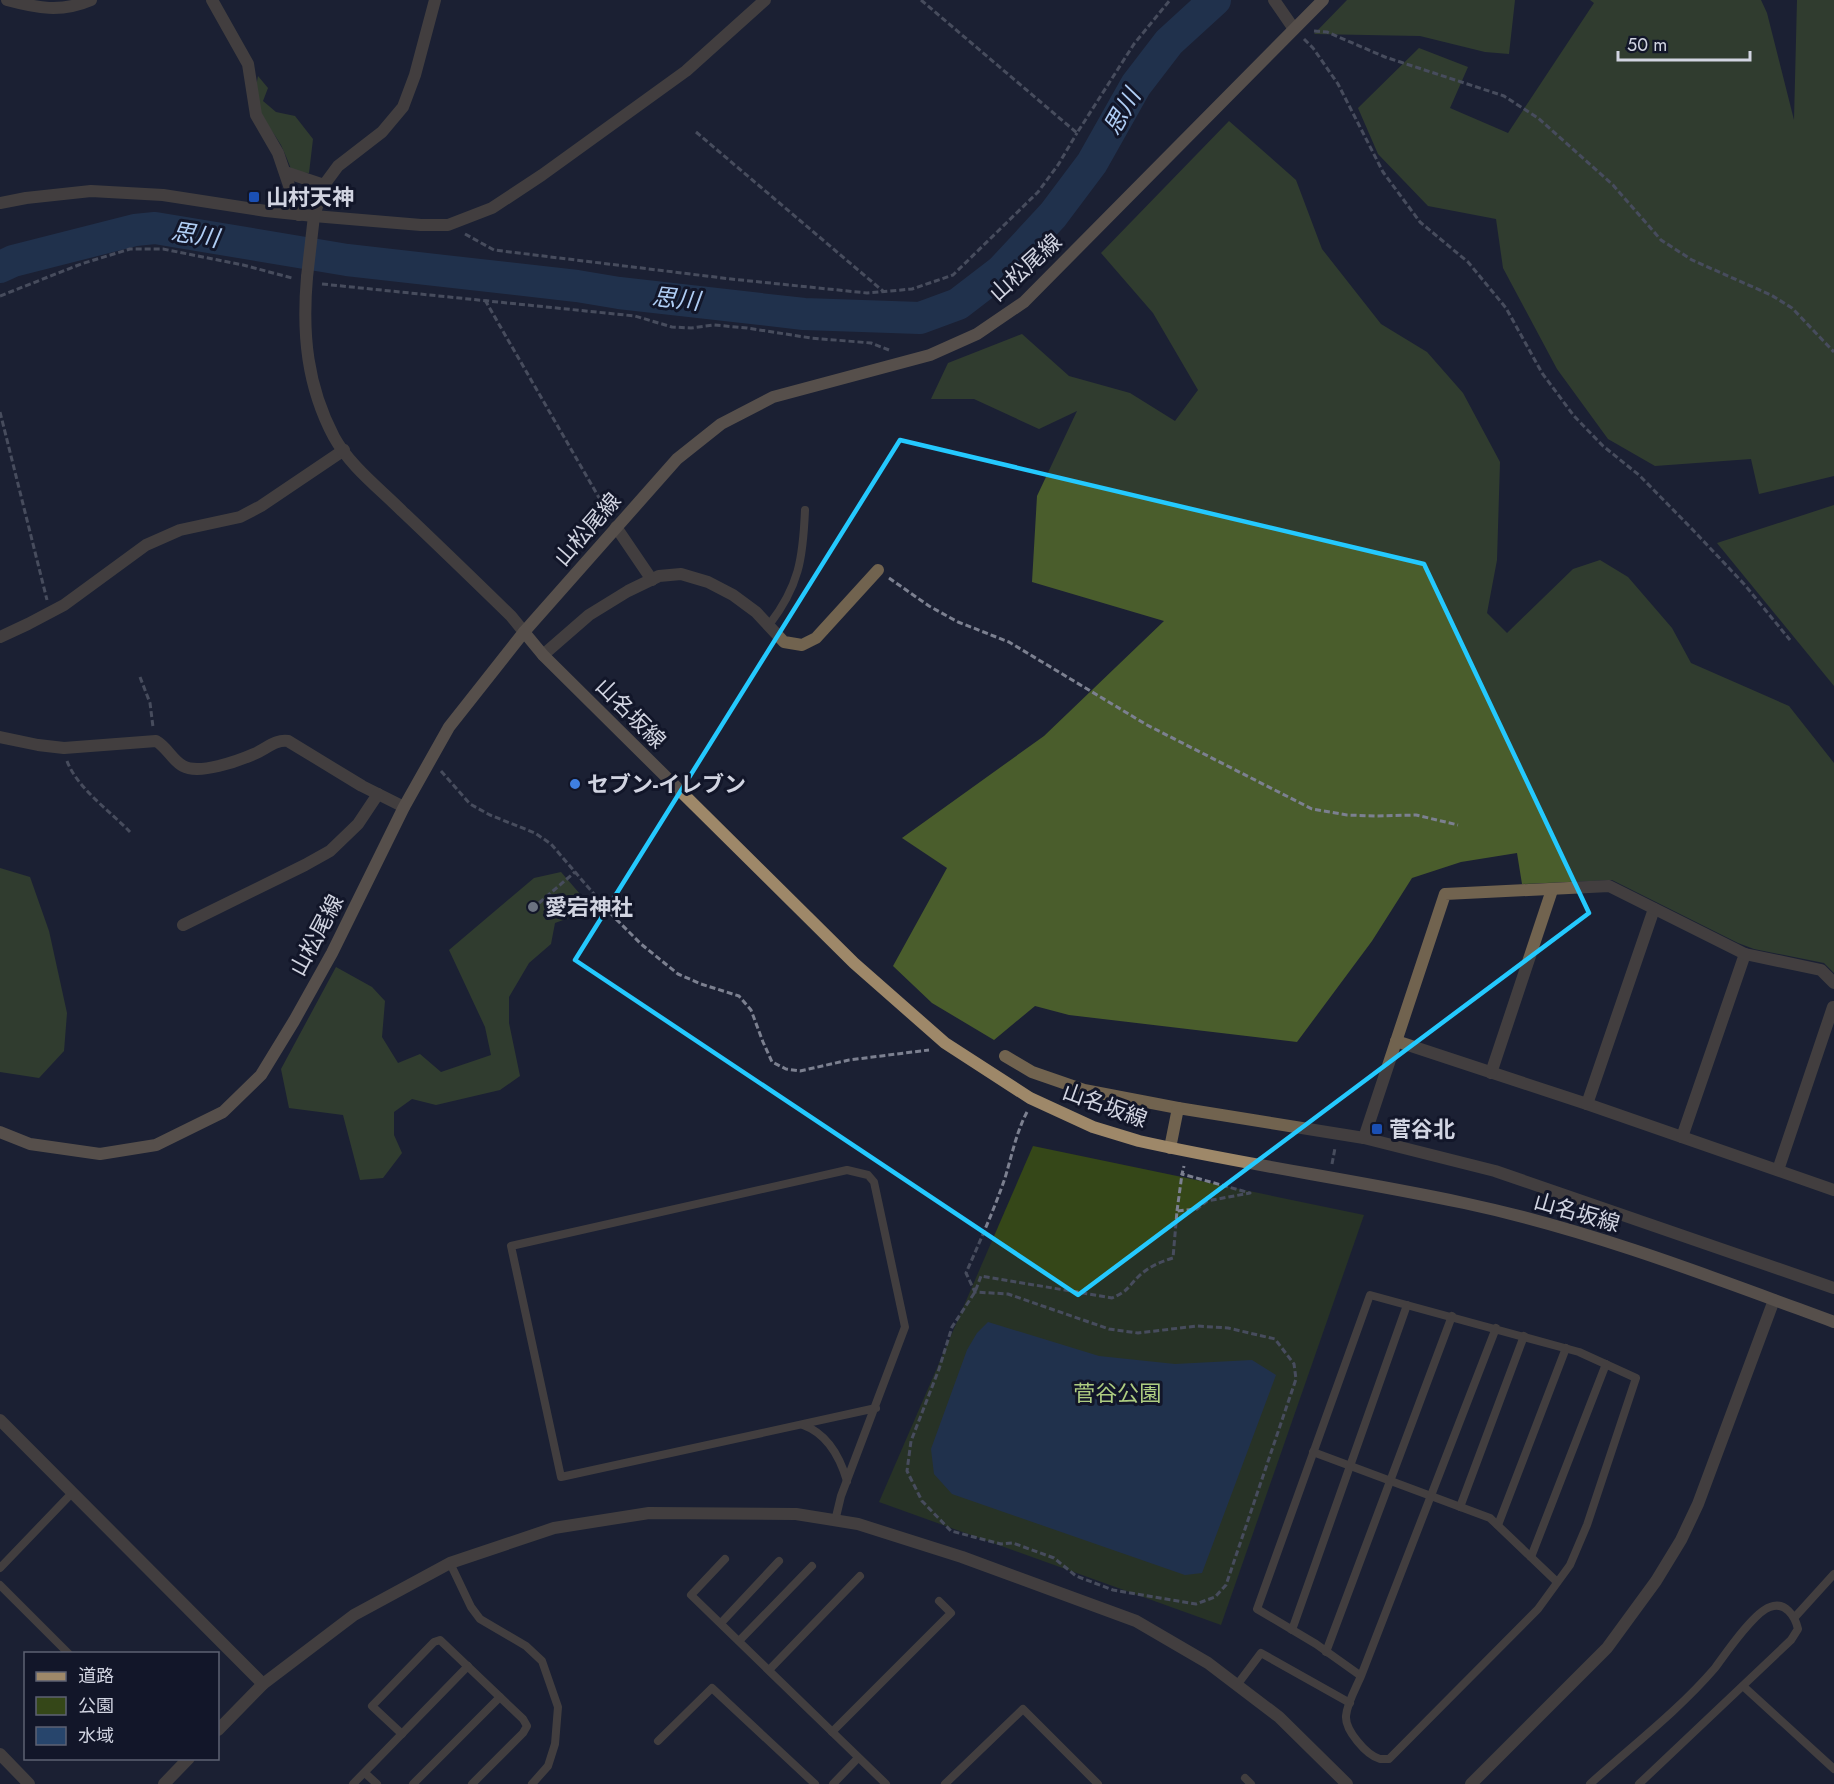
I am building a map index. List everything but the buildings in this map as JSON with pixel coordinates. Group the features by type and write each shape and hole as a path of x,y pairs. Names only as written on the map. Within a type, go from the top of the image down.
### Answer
{"main road":[{"name":"山松尾線","path":"0,1132 30,1144 99,1154 156,1145 223,1112 261,1075 294,1021 332,953 430,758 471,697 524,632 677,459 721,424 773,397 930,356 977,334 1024,302 1323,0"},
{"name":"山名坂線","path":"524,632 543,655 854,963 945,1043 1030,1098 1093,1127 1170,1148 1453,1201 1562,1228 1671,1262 1834,1322"}],"street":[{"path":"7,0 54,9 80,5 91,0"},
{"path":"212,0 248,64 256,115 278,153 299,215"},
{"path":"435,0 415,75 403,107 382,132 338,166 324,184 314,216 303,320 311,376 335,438 358,469 512,616 524,632"},
{"path":"0,203 91,191 163,195 299,215 448,225 492,208 542,175 686,71 765,0"},
{"path":"1274,0 1294,29"},
{"path":"285,172 324,184"},
{"path":"0,637 50,613 146,545 180,530 240,517 261,506 344,450"},
{"path":"616,527 652,580"},
{"path":"543,655 589,615 628,591 659,576 681,574 708,582 741,601 756,612 784,642 802,645 816,638 878,570"},
{"path":"0,737 64,748 156,741 165,745 182,765 194,770 254,754 281,740 288,741 404,807"},
{"path":"183,925 305,866 330,851 358,824 378,794"},
{"path":"1364,1138 1445,894 1609,886 1745,954 1821,970 1834,983"},
{"path":"1491,1072 1552,890"},
{"path":"1587,1104 1654,909"},
{"path":"1682,1137 1745,954"},
{"path":"1778,1170 1834,1006"},
{"path":"1396,1041 1587,1104 1834,1190"},
{"path":"1005,1056 1032,1072 1084,1090 1178,1108 1364,1138 1495,1172 1834,1288"},
{"path":"1170,1148 1178,1108"},
{"path":"1471,1784 1607,1648 1656,1581 1681,1540 1698,1504 1774,1300"},
{"path":"0,1420 263,1684"},
{"path":"219,1729 263,1684 354,1615 450,1563 554,1528 649,1513 796,1514 858,1524 962,1557 1136,1621 1208,1663 1279,1717 1347,1784"},
{"path":"0,1755 29,1784"},
{"path":"164,1784 183,1761"}],"lane":[{"path":"769,626 785,604 799,572 803,551 805,510"},
{"path":"835,1521 847,1481 876,1408 906,1327 874,1182 868,1175 847,1170 511,1246 561,1477 876,1408"},
{"path":"1361,1676 1292,1630 1257,1610 1370,1295 1496,1328 1566,1348 1636,1378 1587,1525 1570,1565 1538,1609 1389,1759 1378,1759 1363,1747 1350,1731 1346,1717 1350,1703 1361,1676 1432,1496 1496,1328"},
{"path":"1292,1630 1407,1305"},
{"path":"1326,1652 1452,1317"},
{"path":"1460,1507 1524,1336"},
{"path":"1498,1526 1566,1348"},
{"path":"1531,1557 1606,1364"},
{"path":"802,1424 810,1427 830,1442 843,1465 847,1481"},
{"path":"1312,1452 1490,1518 1557,1582"},
{"path":"0,1568 72,1493"},
{"path":"725,1559 691,1595 886,1784"},
{"path":"721,1623 779,1561"},
{"path":"450,1563 471,1607 480,1619 526,1646 542,1661 558,1707 555,1744 548,1766 532,1784"},
{"path":"739,1641 812,1566"},
{"path":"1795,1617 1834,1574"},
{"path":"769,1670 860,1576"},
{"path":"0,1585 68,1652"},
{"path":"832,1732 951,1613 939,1601"},
{"path":"1590,1784 1667,1716 1710,1673 1757,1614 1771,1606 1783,1606 1795,1617 1798,1629 1791,1640 1647,1781 1639,1784"},
{"path":"402,1734 372,1706 434,1642 440,1640 523,1719 527,1726 523,1733 472,1784"},
{"path":"1237,1685 1261,1653 1350,1703"},
{"path":"353,1784 468,1666"},
{"path":"1743,1686 1834,1769"},
{"path":"658,1741 712,1688 815,1784"},
{"path":"413,1784 500,1697"},
{"path":"945,1784 1023,1709 1098,1784"},
{"path":"833,1784 858,1758"},
{"path":"365,1773 376,1784"},
{"path":"478,1778 484,1784"}],"path":[{"path":"921,0 1077,133"},
{"path":"448,225 494,250 867,293 912,289 953,276 1038,192 1058,165 1134,44 1170,0"},
{"path":"1294,29 1327,32 1384,57 1504,96 1538,118 1613,185 1661,240 1692,260 1771,294 1792,308 1834,352"},
{"path":"1294,29 1313,48 1338,84 1383,172 1420,222 1468,262 1506,308 1542,373 1574,416 1603,446 1639,475 1693,530 1744,584 1790,640"},
{"path":"696,132 884,292"},
{"path":"0,296 81,264 130,249 163,249 306,280 635,316 672,327 736,327 811,338 871,343 890,351 903,363"},
{"path":"485,300 616,527"},
{"path":"0,412 50,613"},
{"path":"878,570 929,606 949,617 1009,642 1147,725 1312,809 1347,815 1416,815 1458,825"},
{"path":"140,677 150,703 153,723 151,741"},
{"path":"64,748 72,774 130,832"},
{"path":"430,758 470,804 490,815 535,833 551,844 612,915 641,944 678,974 739,996 751,1010 772,1062 786,1069 800,1071 849,1060 927,1050 945,1043"},
{"path":"539,903 575,872"},
{"path":"975,1293 966,1273 993,1213 1010,1161 1017,1130 1027,1112"},
{"path":"975,1293 1008,1294 1109,1329 1138,1333 1197,1326 1228,1328 1275,1340 1294,1364 1296,1379 1226,1585 1215,1597 1196,1604 1113,1590 1076,1576 1054,1558 1013,1543 1001,1544 951,1531 922,1501 907,1471 911,1441 939,1369 952,1327 975,1293 981,1276 1112,1298 1126,1292 1139,1276 1157,1263 1173,1258 1184,1165 1170,1148"},
{"path":"1177,1211 1197,1209 1207,1201 1250,1193 1182,1174"}],"highlighted area":[{"path":"900,440 1424,564 1589,913 1078,1295 575,960"}],"green space":[{"path":"1347,0 1515,0 1509,54 1485,52 1420,36 1314,34"},
{"path":"1590,0 1761,0 1767,13 1794,120 1797,0 1834,0 1834,476 1759,494 1751,459 1655,466 1608,439 1557,369 1503,268 1496,219 1428,206 1378,154 1358,108 1419,48 1468,67 1450,108 1508,133 1594,3"},
{"path":"258,76 268,88 263,101 276,112 295,116 313,139 309,173 292,172 281,145 261,114 256,98"},
{"path":"1229,121 1296,180 1322,249 1381,324 1427,352 1463,393 1500,462 1497,560 1487,613 1507,633 1573,569 1600,560 1628,577 1672,628 1691,663 1789,706 1834,763 1834,973 1824,963 1754,949 1738,943 1612,880 1522,884 1517,853 1461,862 1412,878 1372,941 1297,1042 1069,1015 1035,1006 994,1040 932,1003 893,966 947,868 902,838 1044,736 1164,621 1032,582 1037,496 1077,411 1039,429 974,399 931,399 948,363 1022,334 1069,376 1130,393 1175,421 1198,390 1153,313 1101,253"},
{"path":"1834,505 1834,686 1717,543"},
{"path":"0,868 30,877 49,931 67,1013 64,1051 39,1078 0,1072"},
{"path":"561,872 593,909 555,923 551,944 529,963 509,997 509,1023 520,1076 500,1090 436,1105 412,1099 394,1112 394,1135 402,1153 383,1178 360,1180 343,1115 289,1108 281,1069 336,967 372,987 385,1001 382,1037 398,1063 420,1054 441,1072 491,1055 485,1027 449,950 534,878"},
{"name":"菅谷公園","path":"1033,1146 1364,1215 1221,1625 879,1502"}],"water":[{"path":"988,1322 1099,1356 1175,1364 1252,1360 1276,1375 1202,1573 1185,1575 952,1494 934,1474 931,1449 967,1350 977,1333"}],"waterway":[{"name":"思川","path":"0,267 13,261 135,230 155,228 347,260 577,286 619,293 804,314 920,318 958,304 1001,271 1053,215 1092,163 1136,85 1169,42 1215,0"}],"place":[{"name":"山村天神","path":"254,197"},
{"name":"セブン-イレブン","path":"575,784"},
{"name":"愛宕神社","path":"533,907"},
{"name":"菅谷北","path":"1377,1129"}]}
